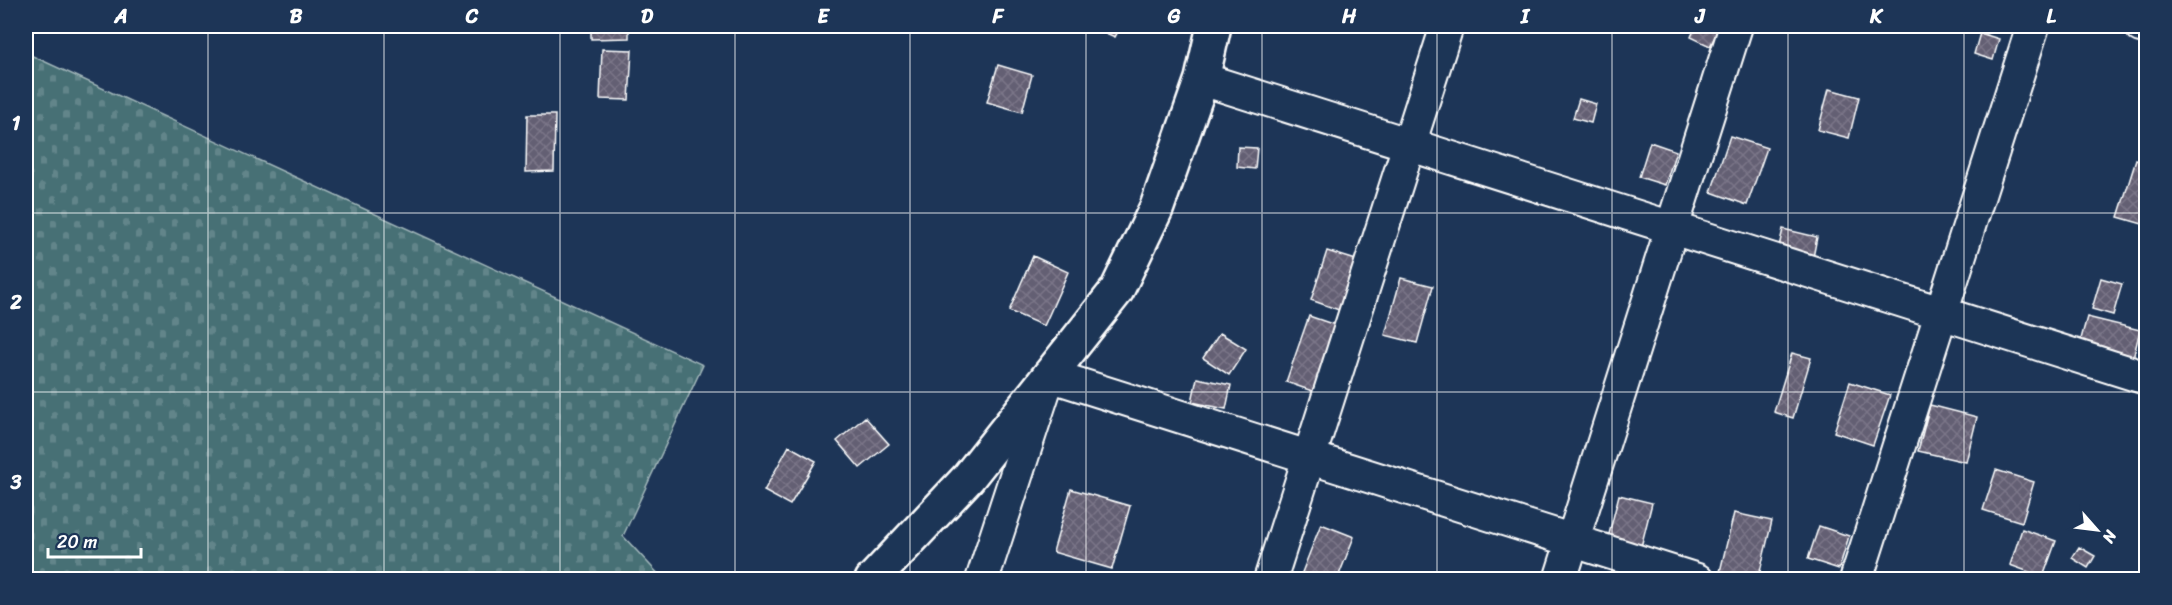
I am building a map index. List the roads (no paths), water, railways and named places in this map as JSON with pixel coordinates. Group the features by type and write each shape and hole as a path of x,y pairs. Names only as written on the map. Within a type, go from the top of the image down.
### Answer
{"street":[{"path":"872,579 968,478 1117,290 1157,207 1202,79 1214,26"},
{"path":"1270,579 1447,26"},
{"path":"1560,579 1736,26"},
{"path":"1856,579 2033,26"},
{"path":"2141,26 2146,27"},
{"path":"1202,79 2146,378"},
{"path":"1049,375 1697,579"},
{"path":"982,579 1049,375"}]}
